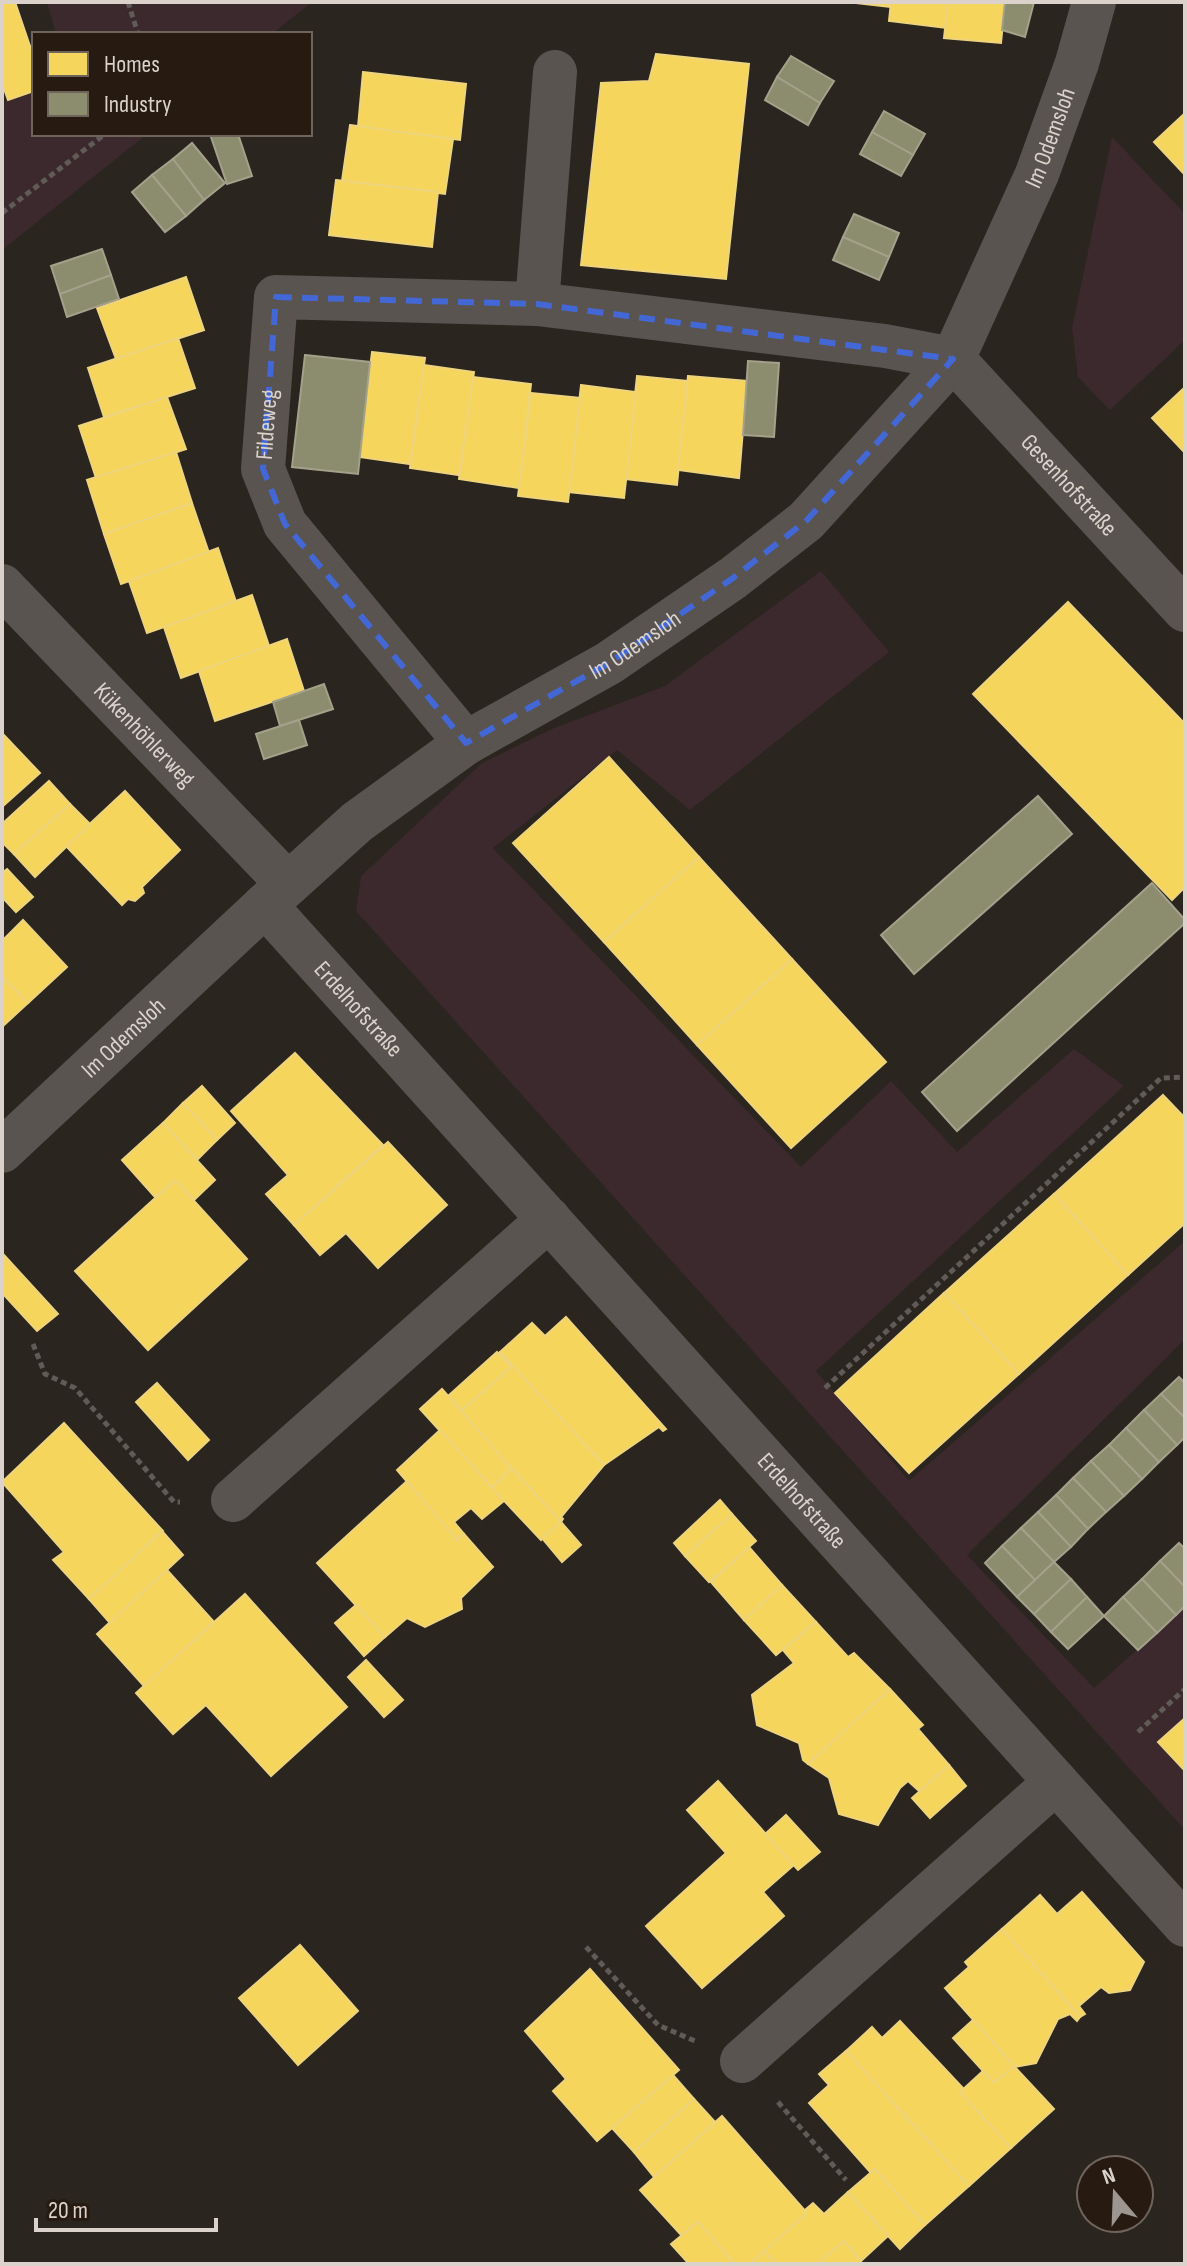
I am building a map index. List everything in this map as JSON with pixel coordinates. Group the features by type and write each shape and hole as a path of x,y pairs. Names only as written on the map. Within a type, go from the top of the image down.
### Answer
{"street":[{"name":"Im Odemsloh","path":"2,1151 357,822 466,743 609,663 733,578 806,521 953,359 1037,174 1077,63 1094,2"},
{"path":"537,304 555,72"},
{"name":"Fildeweg","path":"466,743 285,524 263,469 276,297 537,304 885,346 953,359"},
{"name":"Gesenhofstraße","path":"953,359 1185,610"},
{"name":"Kükenhöhlerweg","path":"2,586 276,894"},
{"name":"Erdelhofstraße","path":"276,894 549,1219 1185,1925"},
{"path":"233,1500 549,1219"},
{"path":"742,2061 1056,1782"}],"path":[{"path":"128,2 137,32"},
{"path":"2,213 102,136"},
{"path":"825,1388 1161,1078 1185,1077"},
{"path":"33,1344 45,1374 75,1388 174,1502 233,1500"},
{"path":"1138,1732 1185,1689"},
{"path":"586,1947 658,2025 742,2061 846,2180"}],"highlighted area":[{"path":"276,297 537,304 953,359 806,521 733,578 609,663 466,743 285,524 263,469"}],"shaded area":[{"path":"47,2 312,2 274,32 55,32"},
{"path":"32,94 32,136 144,136 2,250 2,102"},
{"path":"1112,137 1185,214 1185,340 1110,410 1078,377 1072,328"},
{"path":"821,571 889,652 690,810 617,750 493,848 801,1167 891,1081 957,1152 1074,1049 1124,1086 816,1371 909,1481 1185,1241 1185,1339 967,1555 1094,1688 1185,1607 1185,1830 356,911 361,876 482,763 552,729 665,686"}],"building: Homes":[{"path":"2,2 15,2 32,52 32,92 8,100 2,83"},
{"path":"847,2 891,2 890,7"},
{"path":"891,2 948,2 946,28 889,21"},
{"path":"948,2 1005,2 1001,43 944,38"},
{"path":"656,54 749,64 726,279 581,265 601,83 649,81"},
{"path":"363,72 466,84 460,140 358,127"},
{"path":"1185,113 1185,175 1154,142"},
{"path":"350,125 453,139 445,194 342,181"},
{"path":"336,180 438,192 432,247 329,235"},
{"path":"186,277 204,330 116,359 97,308"},
{"path":"178,338 195,388 104,417 88,368"},
{"path":"372,352 425,358 410,464 359,457"},
{"path":"424,365 474,372 459,475 410,468"},
{"path":"637,376 687,381 677,485 626,479"},
{"path":"688,376 747,381 739,478 678,470"},
{"path":"473,377 531,384 519,488 459,479"},
{"path":"581,385 636,392 624,498 569,492"},
{"path":"1185,387 1185,453 1152,418"},
{"path":"531,393 580,398 568,502 518,496"},
{"path":"167,397 186,449 96,478 79,426"},
{"path":"176,452 192,503 104,534 87,480"},
{"path":"192,503 209,553 121,584 104,534"},
{"path":"218,548 236,602 147,633 129,581"},
{"path":"252,595 269,646 181,678 164,627"},
{"path":"1068,602 1185,724 1185,887 1172,900 973,694"},
{"path":"287,639 304,691 215,721 199,671"},
{"path":"2,733 40,773 2,807"},
{"path":"609,757 699,857 604,942 513,843"},
{"path":"49,781 70,804 14,854 2,842 2,824"},
{"path":"125,791 180,850 142,887 144,893 135,901 128,899 122,905 66,846"},
{"path":"70,804 90,824 35,877 14,854"},
{"path":"699,857 792,959 697,1045 604,942"},
{"path":"7,869 33,897 16,912 2,897 2,873"},
{"path":"23,920 67,967 28,1003 2,976 2,941"},
{"path":"792,959 886,1062 791,1148 697,1045"},
{"path":"2,976 28,1003 2,1027"},
{"path":"295,1053 383,1145 294,1225 266,1194 288,1175 231,1111"},
{"path":"202,1086 235,1123 217,1140 183,1103"},
{"path":"1163,1095 1185,1118 1185,1223 1128,1275 1054,1194"},
{"path":"183,1103 217,1140 197,1160 163,1123"},
{"path":"163,1123 215,1180 194,1200 175,1180 155,1197 122,1160"},
{"path":"388,1142 447,1205 378,1268 346,1233 320,1255 294,1225"},
{"path":"175,1180 247,1259 148,1350 75,1271"},
{"path":"1054,1194 1128,1275 1019,1374 944,1293"},
{"path":"4,1255 58,1314 37,1331 2,1293"},
{"path":"944,1293 1019,1374 909,1473 835,1393"},
{"path":"566,1317 666,1429 663,1431 659,1427 604,1465 500,1352 532,1323 545,1336"},
{"path":"497,1352 511,1367 462,1410 448,1396"},
{"path":"500,1352 604,1465 561,1517 561,1522 460,1412 511,1367"},
{"path":"157,1383 209,1440 188,1460 136,1402"},
{"path":"442,1389 511,1468 492,1488 420,1409"},
{"path":"64,1423 163,1531 89,1599 53,1560 64,1552 2,1482"},
{"path":"440,1430 504,1501 482,1519 471,1508 454,1522 464,1534 457,1540 397,1470"},
{"path":"511,1468 561,1522 541,1540 492,1488"},
{"path":"407,1481 457,1540 464,1534 493,1567 461,1598 462,1609 425,1627 407,1618 385,1637 317,1563"},
{"path":"720,1500 732,1514 685,1556 674,1543"},
{"path":"732,1514 756,1541 709,1582 685,1556"},
{"path":"561,1522 581,1545 562,1562 542,1538"},
{"path":"162,1531 183,1555 110,1623 89,1599"},
{"path":"749,1547 782,1585 744,1620 711,1582"},
{"path":"167,1570 214,1622 144,1686 97,1634"},
{"path":"782,1585 816,1622 776,1655 744,1620"},
{"path":"245,1594 347,1707 271,1776 206,1705 173,1734 136,1693"},
{"path":"356,1605 385,1637 364,1656 335,1623"},
{"path":"816,1622 848,1657 854,1653 890,1689 808,1764 803,1760 799,1743 757,1725 752,1695 794,1663 783,1650"},
{"path":"366,1660 403,1700 384,1717 348,1677"},
{"path":"890,1689 923,1725 918,1729 949,1765 919,1791 908,1781 900,1788 878,1825 839,1814 829,1778 808,1764"},
{"path":"1185,1718 1185,1771 1158,1742"},
{"path":"949,1765 966,1786 930,1818 912,1798"},
{"path":"718,1781 794,1865 763,1892 784,1916 702,1988 646,1926 726,1853 687,1810"},
{"path":"786,1815 820,1852 798,1870 765,1834"},
{"path":"1082,1892 1144,1962 1130,1990 1109,1993 1101,1987 1079,2006 1085,2014 1080,2017 1002,1929 1040,1895 1057,1914"},
{"path":"1002,1929 1080,2017 1077,2021 1070,2014 1058,2019 1036,2063 1015,2067 945,1988 969,1967 965,1962"},
{"path":"300,1945 358,2011 298,2065 239,1998"},
{"path":"590,1969 679,2070 597,2141 553,2091 566,2079 525,2031"},
{"path":"973,2020 1014,2066 994,2083 953,2038"},
{"path":"900,2021 963,2088 960,2092 1011,2148 969,2186 846,2051 872,2027 882,2038"},
{"path":"846,2051 969,2186 925,2225 875,2169 870,2172 809,2103 829,2085 819,2074"},
{"path":"1014,2066 1054,2109 1011,2148 960,2092 983,2071 994,2083"},
{"path":"673,2075 694,2099 634,2152 612,2128"},
{"path":"694,2099 715,2122 654,2177 634,2152"},
{"path":"722,2116 807,2213 750,2264 735,2264 698,2222 681,2235 640,2190"},
{"path":"875,2169 925,2225 900,2249 848,2192"},
{"path":"848,2192 888,2236 861,2261 844,2241 817,2264 776,2264 764,2251 807,2213 805,2210 813,2203 824,2214"},
{"path":"698,2222 735,2264 689,2264 671,2244"},
{"path":"844,2241 861,2261 860,2264 817,2264"},
{"path":"764,2251 776,2264 750,2264"}],"building: Industry":[{"path":"1005,2 1034,2 1025,37 1002,30"},
{"path":"791,56 834,81 820,103 777,77"},
{"path":"777,77 820,103 808,125 765,100"},
{"path":"884,111 925,134 913,155 872,132"},
{"path":"872,132 913,155 901,176 860,154"},
{"path":"211,136 239,136 252,176 227,184"},
{"path":"192,143 225,183 204,200 173,159"},
{"path":"173,159 204,200 186,216 152,175"},
{"path":"152,175 186,216 165,232 132,192"},
{"path":"854,214 899,233 889,257 843,237"},
{"path":"843,237 889,257 879,280 833,260"},
{"path":"102,249 111,275 60,294 51,266"},
{"path":"111,275 119,299 67,317 60,294"},
{"path":"305,355 370,362 358,474 292,467"},
{"path":"748,361 779,363 774,437 743,435"},
{"path":"324,684 333,709 280,726 273,702"},
{"path":"299,720 307,745 264,759 256,734"},
{"path":"1038,796 1072,834 914,974 881,935"},
{"path":"1152,883 1185,923 957,1131 922,1092"},
{"path":"1179,1377 1185,1383 1185,1418 1161,1394"},
{"path":"1161,1394 1185,1418 1185,1437 1177,1445 1144,1410"},
{"path":"1144,1410 1177,1445 1159,1462 1126,1428"},
{"path":"1126,1428 1159,1462 1142,1479 1109,1445"},
{"path":"1109,1445 1142,1479 1124,1496 1091,1461"},
{"path":"1091,1461 1124,1496 1106,1512 1073,1478"},
{"path":"1073,1478 1106,1512 1088,1529 1056,1495"},
{"path":"1056,1495 1088,1529 1071,1547 1038,1512"},
{"path":"1038,1512 1071,1547 1054,1562 1021,1528"},
{"path":"1021,1528 1054,1562 1035,1580 1002,1546"},
{"path":"1179,1543 1185,1549 1185,1587 1160,1561"},
{"path":"1002,1546 1035,1580 1017,1597 985,1563"},
{"path":"1160,1561 1185,1587 1185,1606 1176,1615 1142,1579"},
{"path":"1054,1562 1071,1579 1034,1614 1017,1597"},
{"path":"1071,1579 1087,1597 1051,1632 1034,1614"},
{"path":"1142,1579 1176,1615 1157,1633 1123,1597"},
{"path":"1087,1597 1104,1616 1068,1649 1051,1632"},
{"path":"1123,1597 1157,1633 1138,1650 1104,1616"}]}
